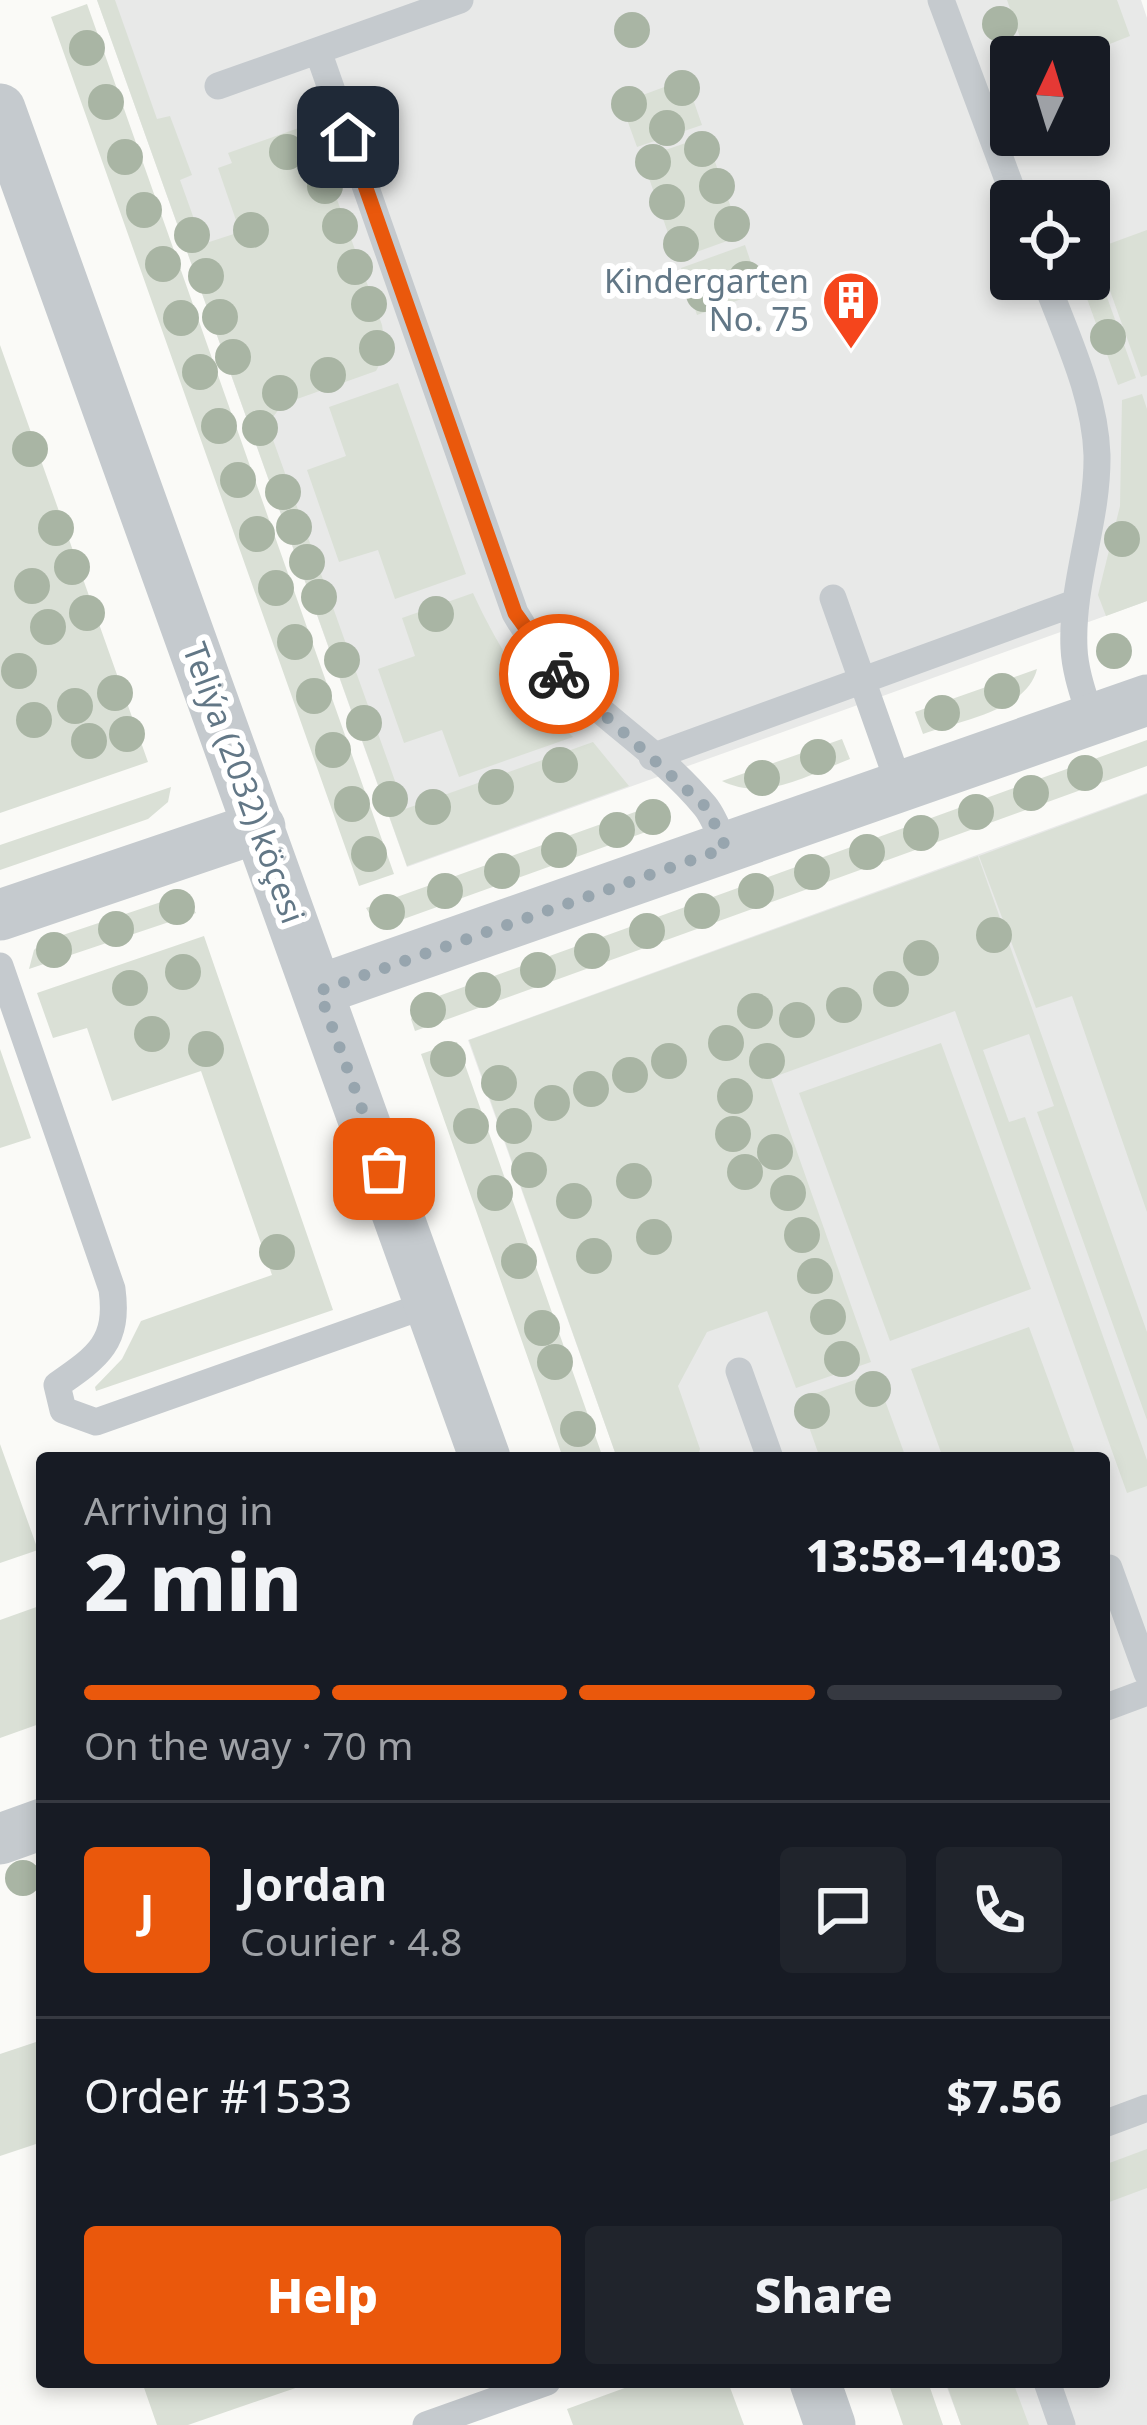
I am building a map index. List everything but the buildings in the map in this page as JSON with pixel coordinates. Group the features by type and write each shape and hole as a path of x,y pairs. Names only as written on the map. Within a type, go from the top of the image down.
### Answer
{"street":[{"name":"Teliýa (2032) köçesi","path":"0,109 483,1452"},
{"path":"319,991 1147,700"},
{"path":"0,915 260,827"},
{"path":"0,1838 36,1826"},
{"path":"816,2388 830,2425"}],"lane":[{"path":"218,86 460,0"},
{"path":"941,0 1008,180"},
{"path":"318,51 515,613 548,664 707,808 726,848"},
{"path":"1052,300 1095,424 1094,496 1075,603 1074,651 1091,719"},
{"path":"833,598 900,787"},
{"path":"652,757 1075,603"},
{"path":"0,966 112,1288 115,1316 107,1344 57,1385 63,1410 96,1422 432,1303"},
{"path":"739,1371 768,1452"},
{"path":"1110,1571 1147,1673"},
{"path":"1110,1706 1147,1692"},
{"path":"1110,2122 1147,2108"},
{"path":"426,2425 530,2388"},
{"path":"1049,2388 1062,2425"}],"shaded area":[{"path":"97,0 1141,0 1147,18 1147,601 407,867"},
{"path":"97,0 115,0 157,119 170,116 192,175 180,180 203,244 240,232 218,168 232,163 228,153 310,124 382,325 386,352 376,371 283,404 273,417 271,434 405,809 593,742 629,786 407,866"},
{"path":"1007,0 1117,0 1130,36 1110,44 1110,36 1020,36"},
{"path":"87,4 394,874 359,886 51,17"},
{"path":"686,79 702,125 637,147 621,103"},
{"path":"706,136 741,236 677,259 642,158"},
{"path":"1147,230 1147,375 1141,377 1110,291 1110,244"},
{"path":"745,245 761,292 697,315 681,268"},
{"path":"1088,300 1108,300 1136,378 1118,385"},
{"path":"0,345 148,762 0,813"},
{"path":"398,383 466,574 395,599 378,550 339,562 307,470 346,456 329,407"},
{"path":"1142,394 1147,409 1147,601 1106,616 1098,595 1120,506 1122,400"},
{"path":"473,593 516,670 573,737 459,777 442,730 404,743 378,669 415,656 402,618"},
{"path":"1037,669 1031,683 1006,705 923,734 915,712"},
{"path":"842,739 850,759 802,779 754,789 722,781"},
{"path":"1147,740 1147,766 415,1031 411,1019 422,1002"},
{"path":"171,787 168,802 148,819 0,870 0,845"},
{"path":"1147,793 1147,2425 961,2425 947,2388 1110,2388 1110,1452 615,1452 468,1040"},
{"path":"1147,794 1147,1212 1072,996 1036,1008 979,856"},
{"path":"663,802 666,818 657,828 387,925 375,923 366,908"},
{"path":"978,856 1147,1332 1147,1420 1037,1112 1054,1106 1029,1034 983,1050 1009,1122 1025,1117 1147,1460 1147,1486 1127,1493 955,1011 771,1078 871,1362 796,1388 767,1311 707,1332 678,1386 699,1452 615,1452 469,1040"},
{"path":"185,897 196,913 29,969 34,950 42,942"},
{"path":"204,936 333,1310 96,1391 122,1359 141,1321 272,1275 201,1071 112,1101 87,1028 53,1038 37,993"},
{"path":"457,1042 601,1452 561,1452 421,1054"},
{"path":"941,1043 1031,1289 890,1341 799,1093"},
{"path":"0,1049 31,1138 0,1148"},
{"path":"1029,1327 1075,1452 941,1452 911,1369"},
{"path":"875,1373 904,1452 818,1452 799,1399"},
{"path":"0,1444 36,1551 0,1563"},
{"path":"36,1607 36,1725 0,1738 0,1620"},
{"path":"36,2042 36,2144 0,2156 0,2054"},
{"path":"1147,2149 1147,2188 1110,2202 1110,2163"},
{"path":"144,2388 296,2388 188,2425 157,2425"},
{"path":"625,2388 730,2388 744,2425 573,2425 567,2409"},
{"path":"890,2388 930,2388 943,2425 903,2425"},
{"path":"948,2388 1015,2388 1029,2425 961,2425"}],"way so far":[{"path":"384,1169 319,991 726,848 707,808 559,674"}],"place":[{"name":"Kindergarten No. 75","path":"851,351"}],"route":[{"path":"348,137 515,613 559,674"}]}
